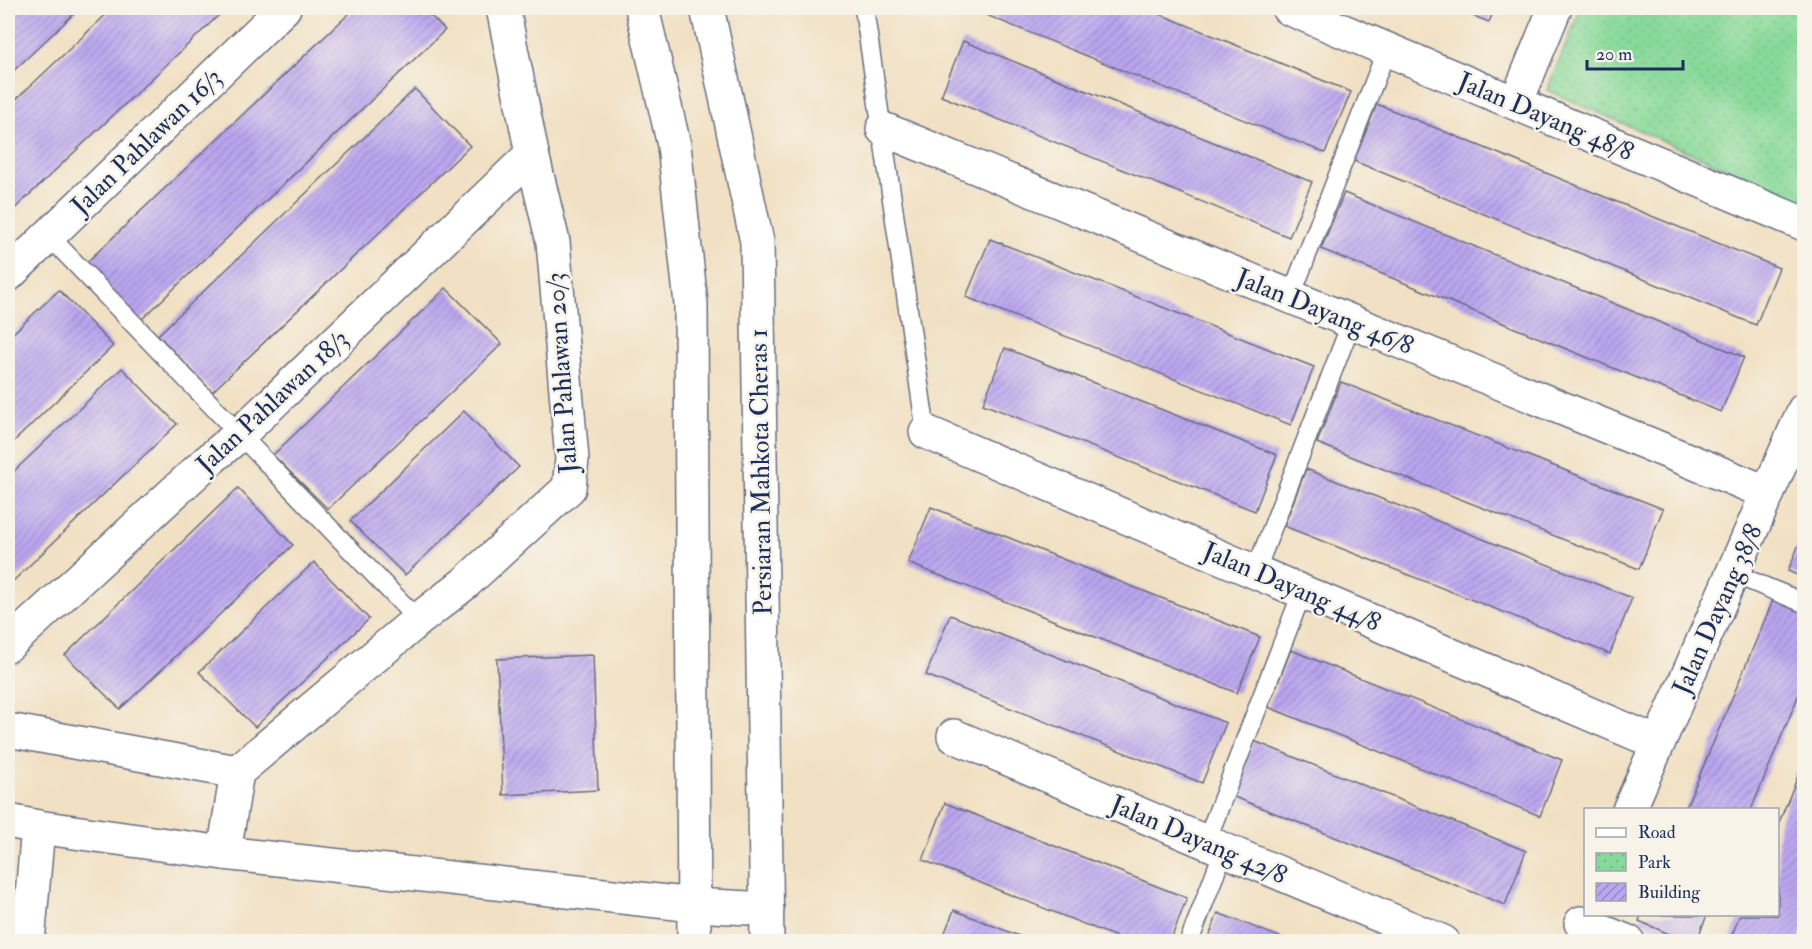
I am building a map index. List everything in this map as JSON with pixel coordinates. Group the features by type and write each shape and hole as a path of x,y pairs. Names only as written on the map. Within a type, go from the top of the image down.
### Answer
{"street":[{"name":"Jalan Pahlawan 20/3","path":"237,772 464,584 569,488 572,459 553,242 532,154 503,8"},
{"path":"642,8 674,145 691,304 694,942"},
{"name":"Persiaran Mahkota Cheras 1","path":"707,8 757,242 767,942"},
{"name":"Jalan Dayang 48/8","path":"1288,8 1804,224"},
{"path":"1516,103 1555,8"},
{"name":"Jalan Pahlawan 16/3","path":"8,275 269,13"},
{"name":"Jalan Dayang 46/8","path":"883,129 1767,493"},
{"name":"Jalan Pahlawan 18/3","path":"8,645 240,434 532,154"},
{"name":"Jalan Dayang 38/8","path":"1630,808 1804,410"},
{"name":"Jalan Dayang 44/8","path":"926,432 1256,570 1658,743"},
{"path":"8,730 237,772 224,853"},
{"name":"Jalan Dayang 42/8","path":"954,736 1443,942"},
{"path":"28,942 23,824 224,853 694,905 767,909"},
{"path":"1580,925 1628,942"}],"lane":[{"path":"864,8 926,432"},
{"path":"1291,296 1387,49"},
{"path":"49,236 418,620"},
{"path":"1256,570 1352,321"},
{"path":"1732,573 1804,603"},
{"path":"1190,942 1215,846 1303,590"}],"green space":[{"path":"1581,8 1804,8 1804,203 1547,90"}],"building":[{"path":"8,8 80,8 8,76"},
{"path":"113,8 214,8 220,14 8,215 8,107"},
{"path":"355,8 423,8 445,30 140,321 85,264"},
{"path":"969,8 1145,8 1351,92 1325,153"},
{"path":"1453,8 1495,8 1489,22"},
{"path":"963,41 1312,182 1289,237 941,96"},
{"path":"415,89 470,146 212,392 158,335"},
{"path":"1377,104 1779,268 1756,325 1354,161"},
{"path":"1344,193 1744,357 1721,412 1321,249"},
{"path":"990,239 1314,367 1291,425 966,297"},
{"path":"446,288 502,344 328,509 273,455"},
{"path":"59,290 113,346 8,447 8,338"},
{"path":"1005,348 1277,455 1255,511 983,404"},
{"path":"122,368 177,424 8,586 8,477"},
{"path":"1341,382 1663,509 1639,569 1317,443"},
{"path":"464,411 519,467 405,575 350,521"},
{"path":"1306,469 1632,598 1610,654 1284,526"},
{"path":"238,488 293,545 120,709 65,655"},
{"path":"931,507 1260,637 1237,693 908,563"},
{"path":"1804,532 1804,578 1788,571"},
{"path":"314,562 369,619 255,727 199,672"},
{"path":"1774,598 1804,611 1804,682 1752,808 1686,808"},
{"path":"950,615 1226,723 1202,783 926,675"},
{"path":"1291,650 1562,760 1540,816 1268,707"},
{"path":"593,655 598,790 503,795 497,659"},
{"path":"1254,741 1526,851 1505,905 1232,796"},
{"path":"1804,761 1804,926 1798,942 1729,942 1740,916 1779,916 1779,823"},
{"path":"945,803 1187,898 1170,942 1129,942 923,860"},
{"path":"954,910 1019,936 1032,942 941,942"},
{"path":"1218,913 1290,941 1290,942 1207,942"},
{"path":"1641,916 1707,916 1696,942 1688,942 1639,921"}]}
